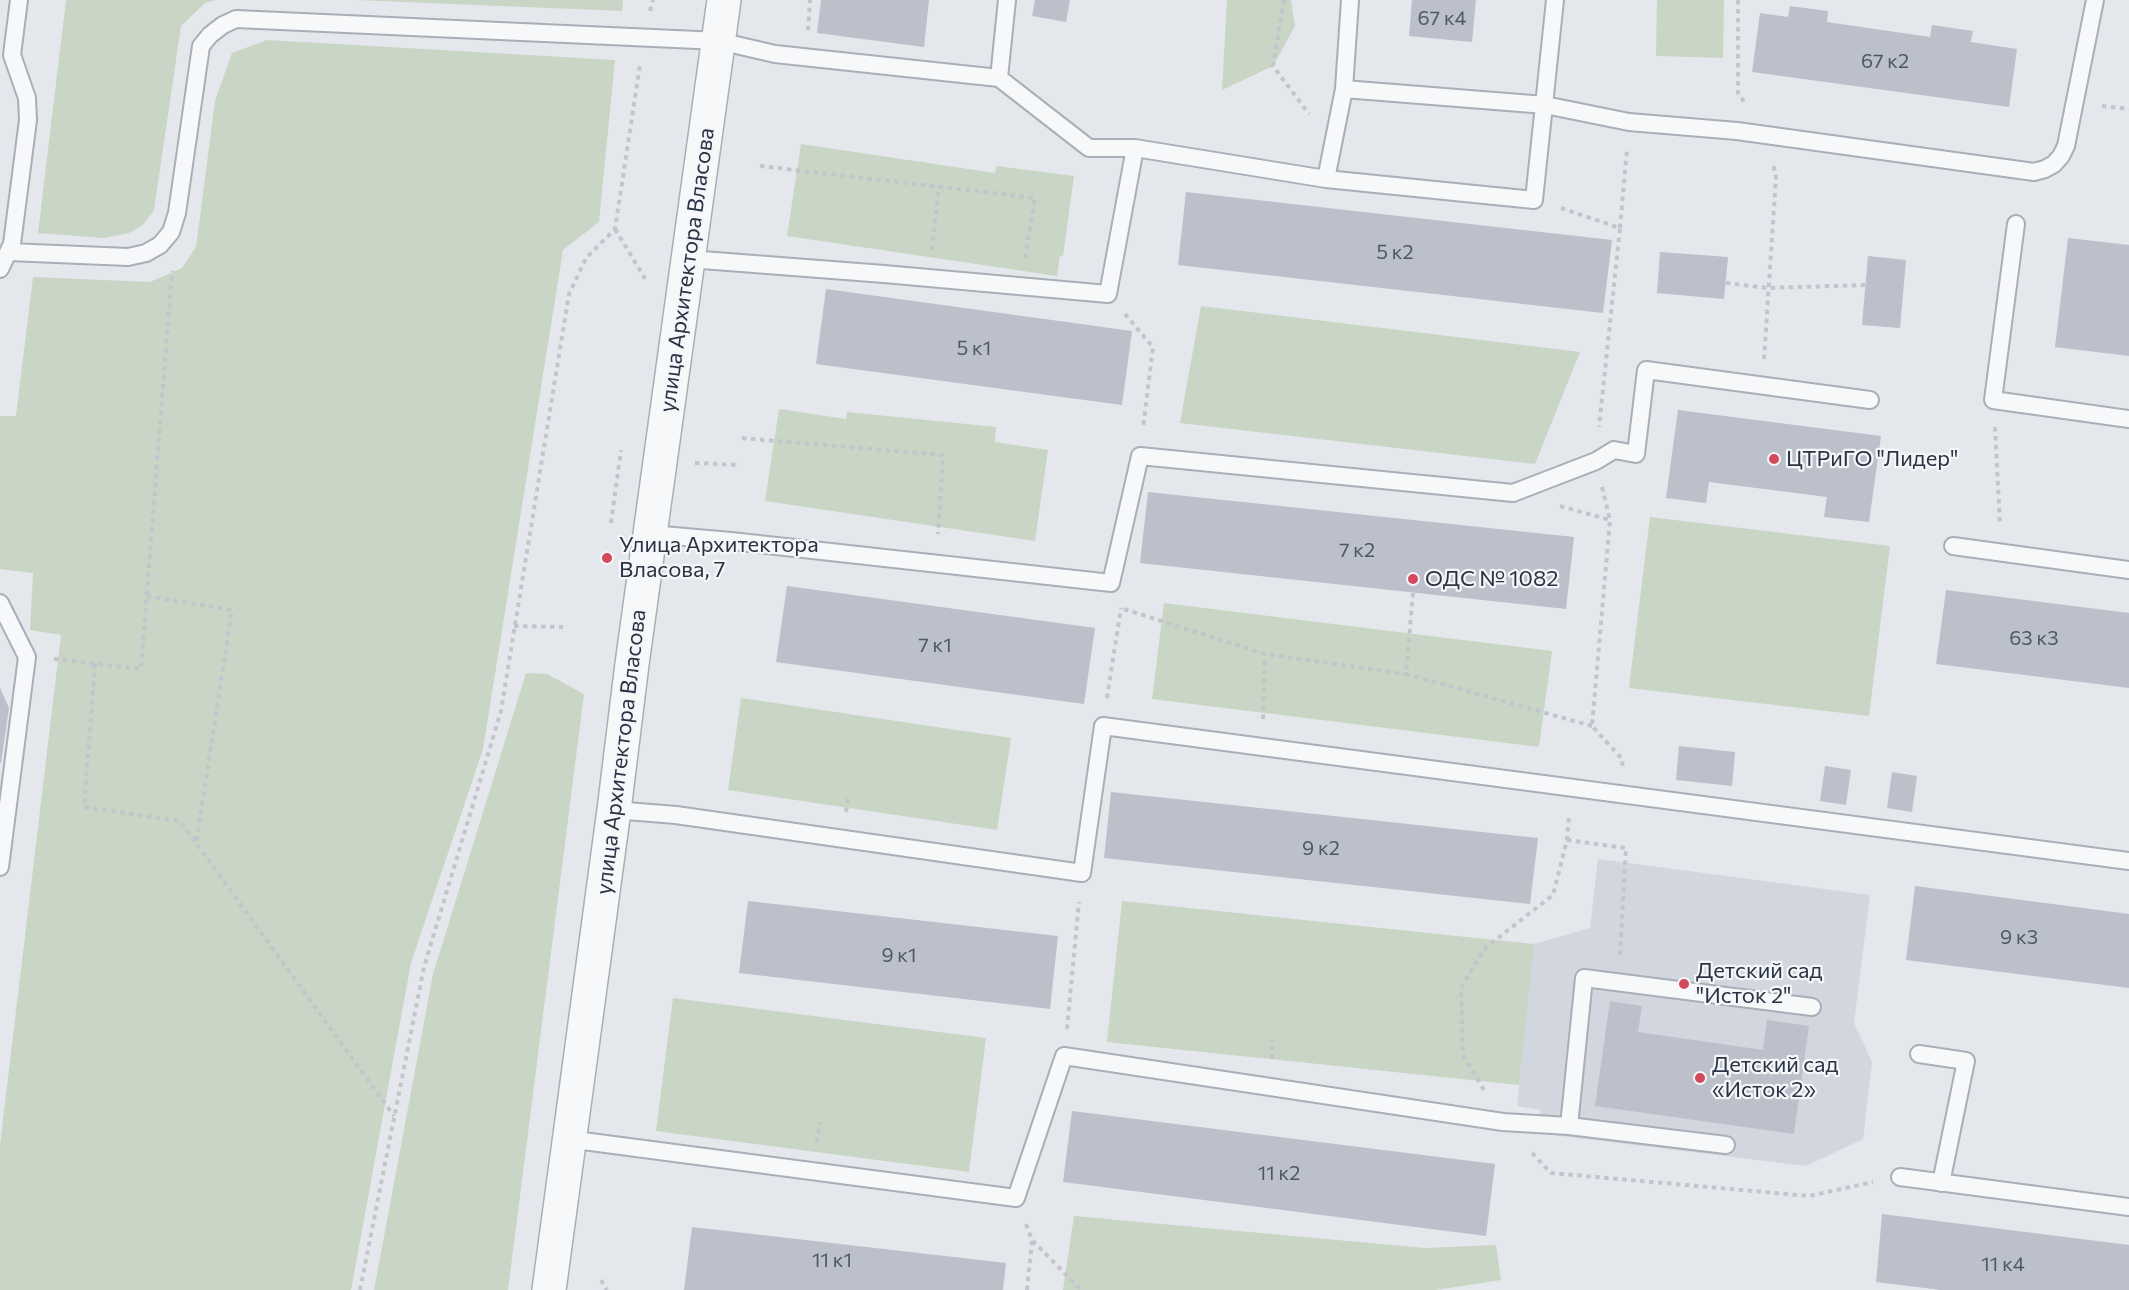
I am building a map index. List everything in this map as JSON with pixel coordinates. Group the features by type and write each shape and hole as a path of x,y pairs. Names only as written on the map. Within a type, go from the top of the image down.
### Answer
{"street":[{"name":"улица Архитектора Власова","path":"549,1290 632,664 724,0"}],"lane":[{"path":"0,269 9,252 15,222 28,120 27,98 7,64 12,55 19,0"},
{"path":"999,78 1007,0"},
{"path":"1326,179 1344,89 1350,0"},
{"path":"9,252 128,257 146,253 160,245 171,232 177,213 201,46 223,25 236,20 719,41 775,54 999,78 1089,148 1135,148 1326,179 1534,200 1555,0"},
{"path":"1344,89 1545,105 1629,122 1767,136 2029,172 2045,169 2061,156 2066,146 2096,0"},
{"path":"689,259 1108,294 1135,148"},
{"path":"0,211 15,222"},
{"path":"2016,224 1994,400 2129,419"},
{"path":"651,534 1111,584 1140,456 1513,493 1596,462 1614,450 1636,454 1646,370 1870,400"},
{"path":"1953,546 2129,570"},
{"path":"0,603 27,657 0,867"},
{"path":"614,810 676,815 1082,873 1102,726 2129,861"},
{"path":"1569,1126 1584,978 1812,1007"},
{"path":"1919,1054 1966,1061 1941,1183"},
{"path":"568,1140 1016,1198 1064,1056 1503,1122 1569,1126 1726,1145"},
{"path":"1900,1177 2129,1207"}],"path":[{"path":"360,1290 424,967 501,711 569,294 586,258 615,229 644,38 653,0"},
{"path":"1284,0 1273,66 1332,146"},
{"path":"1738,0 1738,93 1767,136 1776,177 1762,387"},
{"path":"1592,726 1610,520 1596,462 1629,122"},
{"path":"760,166 939,185 1035,198 1019,286"},
{"path":"928,278 939,185"},
{"path":"1534,200 1620,228"},
{"path":"27,657 141,669 177,213"},
{"path":"615,229 652,290"},
{"path":"1726,283 1767,288 1866,285"},
{"path":"1108,294 1153,347 1140,456"},
{"path":"1994,400 2002,553"},
{"path":"742,438 943,455 936,564"},
{"path":"610,534 623,440"},
{"path":"1102,726 1121,608 1111,584"},
{"path":"1406,674 1413,593"},
{"path":"147,596 232,610 196,845"},
{"path":"1121,608 1265,654 1406,674 1592,726 1623,760 1616,793"},
{"path":"514,626 563,627"},
{"path":"1262,746 1265,654"},
{"path":"95,664 84,807 180,821 394,1116"},
{"path":"1618,983 1626,848 1567,840 1553,895 1484,949 1461,988 1463,1055 1503,1122 1551,1173 1809,1196 1900,1177"},
{"path":"1064,1056 1082,873"},
{"path":"1027,1290 1032,1240 1081,1290"},
{"path":"601,1280 607,1290"}],"shaded area":[{"name":"Детский сад \"Исток 2\"","path":"1598,859 1870,895 1854,1023 1872,1062 1863,1139 1806,1166 1536,1133 1541,1110 1517,1106 1522,1055 1512,945 1534,944 1590,928"}],"green space":[{"path":"66,0 216,0 205,3 181,26 154,210 143,225 129,233 104,238 38,233"},
{"path":"356,0 623,0 622,11"},
{"path":"1227,0 1291,0 1295,26 1273,66 1222,90"},
{"path":"1657,0 1724,0 1723,58 1656,56"},
{"path":"267,40 615,60 599,222 563,250 483,749 411,963 351,1290 0,1290 0,1145 61,635 30,630 33,573 0,569 0,416 16,416 33,277 150,282 182,268 196,247 215,101 232,53"},
{"path":"801,144 995,173 996,166 1074,176 1063,256 1060,256 1057,276 787,236"},
{"path":"1201,306 1580,352 1535,464 1180,423"},
{"path":"779,409 846,419 847,412 996,427 995,442 1048,450 1035,541 765,501"},
{"path":"1650,517 1890,546 1869,716 1629,688"},
{"path":"1164,603 1552,651 1539,747 1152,699"},
{"path":"526,673 547,674 584,694 508,1290 374,1290 433,974"},
{"path":"741,698 1011,738 997,830 728,790"},
{"path":"1122,901 1534,944 1519,1085 1107,1042"},
{"path":"673,998 986,1038 969,1172 656,1131"},
{"path":"1074,1216 1425,1248 1496,1245 1501,1280 1436,1290 1063,1290"}],"building":[{"path":"821,0 929,0 924,47 817,33"},
{"path":"1035,0 1070,0 1066,22 1032,16"},
{"path":"1412,0 1476,0 1472,42 1409,36"},
{"path":"1790,6 1828,11 1827,22 1930,37 1932,25 1973,31 1971,42 2017,49 2009,107 1752,72 1760,13 1788,17"},
{"path":"1186,192 1612,240 1603,313 1178,265"},
{"path":"2068,238 2129,245 2129,356 2055,347"},
{"path":"1660,252 1728,257 1724,299 1657,293"},
{"path":"1868,256 1906,260 1900,328 1862,325"},
{"path":"826,289 1132,331 1122,405 816,364"},
{"name":"ЦТРиГО \"Лидер\"","path":"1678,410 1881,436 1869,522 1824,517 1827,497 1709,482 1706,503 1666,498"},
{"path":"1148,492 1574,537 1566,609 1140,563"},
{"path":"787,586 1095,628 1084,704 776,662"},
{"path":"1946,590 2129,613 2129,688 1936,664"},
{"path":"0,688 9,708 1,763 0,763"},
{"path":"1679,746 1735,752 1732,786 1676,780"},
{"path":"1825,766 1851,770 1846,805 1820,801"},
{"path":"1892,772 1917,776 1912,812 1887,808"},
{"path":"1111,792 1538,838 1530,904 1104,858"},
{"path":"1915,886 2129,914 2129,988 1906,960"},
{"path":"748,901 1058,936 1050,1009 739,973"},
{"name":"Детский сад «Исток 2»","path":"1610,1001 1642,1006 1638,1032 1763,1050 1767,1020 1809,1026 1794,1134 1595,1106"},
{"path":"1072,1111 1495,1164 1486,1236 1063,1182"},
{"path":"1882,1214 2129,1245 2129,1290 1941,1290 1876,1282"},
{"path":"692,1227 1006,1263 1003,1290 684,1290"}],"place":[{"name":"ЦТРиГО \"Лидер\"","path":"1774,459"},
{"name":"Улица Архитектора Власова, 7","path":"607,558"},
{"name":"ОДС № 1082","path":"1413,579"},
{"name":"Детский сад \"Исток 2\"","path":"1684,984"},
{"name":"Детский сад «Исток 2»","path":"1700,1078"}]}
